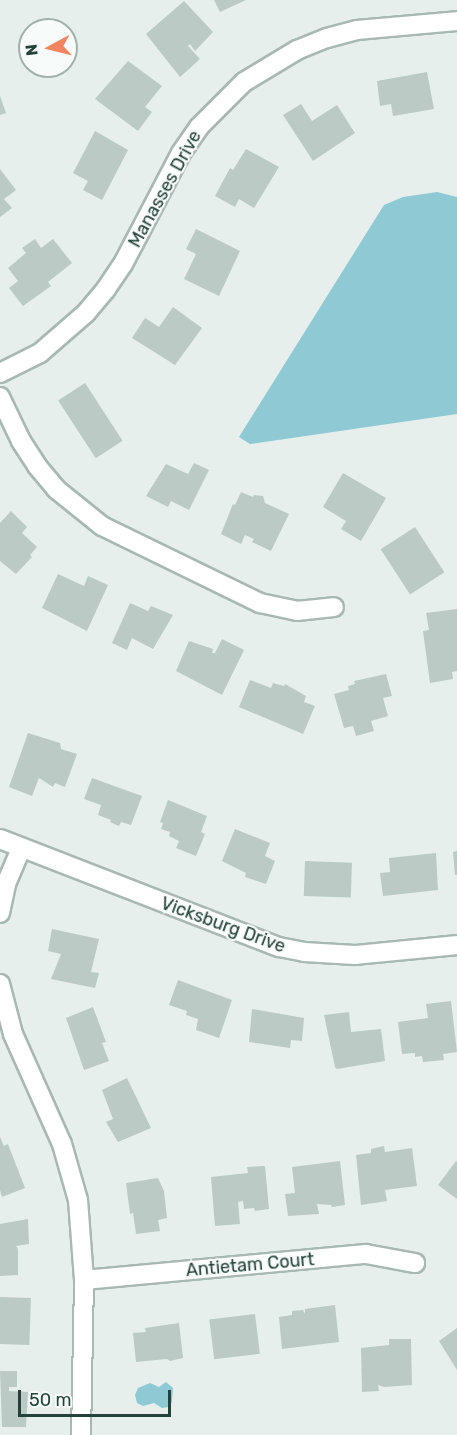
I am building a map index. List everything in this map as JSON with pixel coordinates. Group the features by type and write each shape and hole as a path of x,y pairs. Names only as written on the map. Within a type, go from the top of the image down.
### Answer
{"street":[{"name":"Manasses Drive","path":"0,373 40,353 64,334 101,294 123,264 181,153 206,119 244,82 269,64 327,38 357,30 457,21"},
{"path":"0,397 21,441 56,489 102,526 260,603 297,611 334,607"},
{"name":"Vicksburg Drive","path":"0,839 279,947 311,953 355,956 457,945"},
{"path":"0,913 6,884 21,849"},
{"path":"0,984 13,1034 72,1172 78,1200 84,1280 81,1435"},
{"name":"Antietam Court","path":"84,1280 366,1254 415,1263"}],"water":[{"path":"437,192 457,197 457,414 250,444 239,437 384,205 403,197"},
{"path":"166,1382 173,1388 172,1402 169,1407 162,1408 154,1403 143,1406 137,1403 135,1395 138,1388 150,1383 159,1387"}],"building":[{"path":"214,0 246,0 220,12"},
{"path":"184,1 213,32 195,51 190,44 188,46 200,59 180,77 146,34"},
{"path":"128,61 162,86 145,107 152,112 138,131 95,99"},
{"path":"427,72 434,109 393,116 391,104 380,106 377,81"},
{"path":"0,96 6,113 0,115"},
{"path":"301,104 312,121 337,105 355,133 313,161 283,115"},
{"path":"95,131 128,150 102,200 83,190 88,181 73,173"},
{"path":"246,149 279,167 254,208 239,199 235,207 215,196 230,168 233,170"},
{"path":"0,169 16,190 4,199 12,208 0,217"},
{"path":"196,229 240,251 219,296 184,279 196,254 186,249"},
{"path":"35,239 41,248 53,239 72,263 48,282 51,286 23,306 9,288 18,281 8,268 26,253 22,248"},
{"path":"173,307 202,328 175,365 132,338 145,318 159,327"},
{"path":"85,383 123,441 96,458 58,400"},
{"path":"194,463 209,470 189,510 171,501 168,507 146,496 166,464 188,474"},
{"path":"343,473 386,498 361,541 341,529 346,521 323,507"},
{"path":"241,492 253,497 254,495 263,496 265,503 289,514 271,551 252,542 254,539 245,535 241,544 221,534 233,504 235,505"},
{"path":"11,511 27,527 22,533 37,547 30,555 32,557 16,574 0,561 0,523"},
{"path":"415,527 444,572 410,595 381,549"},
{"path":"58,574 84,586 88,576 108,585 87,631 42,608"},
{"path":"130,603 148,611 151,606 173,615 153,649 132,638 127,650 112,643"},
{"path":"457,609 457,671 452,672 453,679 430,683 423,631 429,630 426,613"},
{"path":"222,639 244,650 222,695 176,671 189,641 213,649 212,653 215,653"},
{"path":"386,674 392,696 383,698 388,716 371,721 374,731 356,736 353,726 344,728 334,694 349,690 348,686 355,684 354,681"},
{"path":"250,680 271,688 273,683 284,686 285,684 306,696 304,702 315,706 303,734 239,707"},
{"path":"28,733 60,743 61,749 77,754 65,787 55,783 53,787 39,778 32,796 9,787"},
{"path":"92,778 142,796 131,825 121,822 119,826 110,822 111,820 98,815 101,805 84,799"},
{"path":"168,800 207,816 201,832 205,834 196,856 176,848 179,841 169,836 170,832 161,829 163,823 160,822"},
{"path":"235,829 270,843 265,856 275,861 266,884 245,877 246,873 222,861"},
{"path":"457,851 457,875 455,875 453,852"},
{"path":"436,853 438,890 383,896 380,873 390,872 389,858"},
{"path":"305,861 352,863 351,898 304,896"},
{"path":"52,929 99,939 91,972 99,973 95,988 51,979 61,954 48,951"},
{"path":"178,980 232,1000 219,1038 196,1030 198,1019 186,1015 187,1011 169,1005"},
{"path":"451,1001 457,1052 443,1054 444,1060 423,1062 422,1056 415,1057 415,1053 402,1054 398,1022 428,1018 426,1004"},
{"path":"93,1007 106,1042 102,1043 109,1061 84,1070 66,1018"},
{"path":"252,1009 304,1018 302,1041 291,1040 290,1048 249,1042"},
{"path":"349,1012 351,1032 381,1029 385,1061 337,1069 335,1067 324,1015"},
{"path":"127,1078 151,1128 118,1142 106,1122 113,1119 102,1090"},
{"path":"0,1137 4,1146 8,1144 25,1188 2,1197 0,1190"},
{"path":"384,1146 385,1152 412,1148 417,1186 385,1190 387,1201 361,1205 356,1155 371,1153 371,1149"},
{"path":"340,1161 345,1205 332,1207 317,1204 319,1214 288,1216 285,1194 295,1193 292,1167"},
{"path":"457,1162 457,1199 438,1185"},
{"path":"265,1166 269,1209 255,1211 254,1208 244,1209 243,1201 238,1202 240,1224 215,1226 211,1177 248,1173 247,1167"},
{"path":"158,1178 164,1191 167,1218 158,1220 160,1231 136,1234 133,1213 130,1214 126,1183"},
{"path":"28,1219 29,1244 16,1246 18,1275 0,1276 0,1224"},
{"path":"0,1297 31,1298 29,1345 0,1344"},
{"path":"335,1305 339,1342 282,1349 279,1317 292,1315 292,1311 303,1310 305,1314 305,1309"},
{"path":"255,1314 260,1354 214,1359 209,1320"},
{"path":"179,1323 183,1358 170,1361 167,1359 136,1362 133,1333 146,1332 145,1328"},
{"path":"457,1328 457,1370 439,1341"},
{"path":"389,1339 411,1339 412,1385 384,1387 378,1385 379,1391 362,1392 361,1348 389,1345"},
{"path":"0,1371 17,1371 17,1387 9,1387 9,1391 28,1392 26,1427 2,1427"}]}
